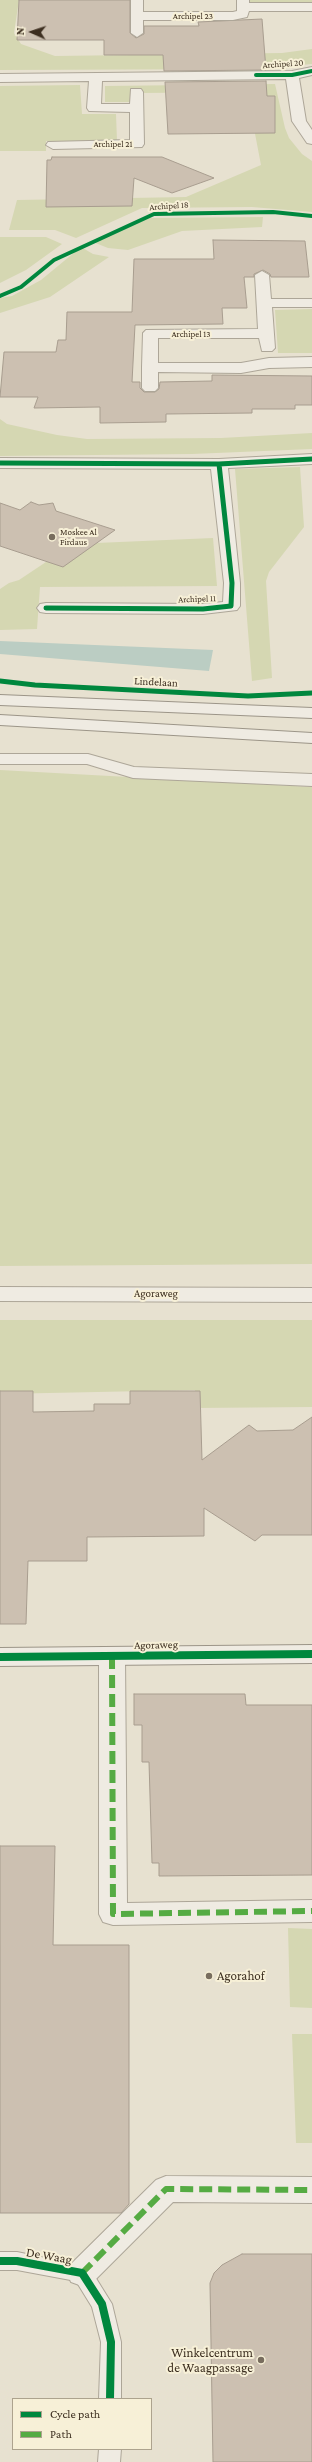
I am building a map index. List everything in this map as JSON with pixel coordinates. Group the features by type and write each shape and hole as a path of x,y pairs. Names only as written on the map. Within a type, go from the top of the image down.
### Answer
{"street":[{"path":"137,0 137,33"},
{"name":"Archipel 23","path":"136,16 233,16 243,14 244,4 312,7"},
{"name":"Archipel 20","path":"0,78 96,78 292,74 312,71"},
{"path":"292,74 299,121 312,140"},
{"path":"96,78 94,108 134,108"},
{"name":"Archipel 21","path":"53,145 137,144 134,108 136,92"},
{"path":"262,275 269,363"},
{"path":"264,303 312,302"},
{"name":"Archipel 13","path":"150,388 151,333 266,334"},
{"path":"150,367 241,368 269,363 312,362"},
{"path":"0,463 219,464 312,459"},
{"name":"Archipel 11","path":"46,608 203,610 231,606 232,583 219,464"},
{"path":"0,700 312,713"},
{"path":"0,720 312,738"},
{"path":"0,759 88,759 133,772 312,780"},
{"name":"Agoraweg","path":"0,1294 312,1295"},
{"name":"Agoraweg","path":"0,1657 312,1654"},
{"path":"112,1656 113,1914 312,1911"},
{"path":"82,2273 166,2189 312,2190"}],"lane":[{"name":"De Waag","path":"0,2261 17,2261 82,2273 102,2304 111,2342 110,2398"},
{"path":"109,2462 110,2450"}],"green space":[{"path":"0,0 19,0 14,33 21,44 55,56 282,53 312,49 312,64 259,69 0,70"},
{"path":"249,0 312,0 312,2 249,3"},
{"path":"275,84 285,128 289,138 302,154 312,161 312,212 252,207 142,208 76,238 55,230 9,230 17,200 186,197 261,165 247,92 142,93 142,102 105,102 105,86"},
{"path":"80,85 82,114 116,114 117,141 46,141 46,151 0,151 0,86"},
{"path":"263,217 262,227 182,231 128,250 108,248 93,242 149,218"},
{"path":"0,237 46,237 62,244 26,270 0,283"},
{"path":"81,247 93,254 109,257 50,297 0,313 0,298 12,296 41,280"},
{"path":"312,309 312,353 278,353 275,310"},
{"path":"0,419 7,424 57,435 87,439 221,438 312,433 312,449 192,454 0,456"},
{"path":"300,467 304,527 269,572 266,581 272,678 252,681 235,469"},
{"path":"213,538 217,586 40,587 37,629 0,630 0,589 9,583 19,580 73,544"},
{"path":"0,770 312,787 312,1264 0,1266"},
{"path":"0,1320 312,1320 312,1407 195,1408 195,1390 0,1394"},
{"path":"288,1928 312,1929 312,2008 290,2007"},
{"path":"292,2034 312,2034 312,2143 296,2143"}],"shaded area":[{"path":"0,641 213,650 209,671 0,654"}],"building":[{"path":"19,0 130,0 130,33 136,38 144,34 144,26 199,26 198,22 262,19 266,70 164,71 163,55 104,55 104,40 17,40"},
{"path":"266,81 267,96 275,96 275,133 168,134 165,82"},
{"path":"52,157 162,157 214,178 172,193 134,178 132,206 46,207 47,160 51,160"},
{"path":"213,240 305,241 309,277 271,277 270,274 263,270 254,274 254,277 244,277 247,308 222,308 223,324 135,325 132,382 140,382 140,388 144,392 155,392 159,389 160,382 212,381 212,375 312,376 312,405 295,405 295,409 252,409 252,413 166,414 166,422 100,423 100,407 34,408 38,397 0,397 4,352 56,352 58,340 66,340 67,312 132,312 134,259 214,259"},
{"name":"Moskee Al Firdaus","path":"31,502 39,505 53,503 56,511 115,530 63,567 0,546 0,503 20,510"},
{"path":"0,1391 33,1391 33,1412 94,1411 94,1404 130,1404 130,1391 200,1391 202,1460 249,1425 257,1431 293,1430 312,1417 312,1535 262,1535 255,1541 204,1508 204,1536 87,1537 87,1561 28,1561 26,1624 0,1624"},
{"path":"134,1694 245,1694 246,1705 312,1705 312,1875 159,1876 159,1863 152,1863 149,1762 142,1762 142,1725 134,1725"},
{"path":"0,1846 55,1846 53,1945 129,1945 129,2204 121,2213 0,2213"},
{"name":"Winkelcentrum de Waagpassage","path":"242,2254 312,2254 312,2462 213,2462 210,2283 214,2273 222,2265"}],"marked path":[{"path":"112,1656 113,1914 312,1911"},
{"path":"82,2273 166,2189 312,2190"}],"cycle path":[{"path":"256,75 292,75 312,71"},
{"name":"Archipel 18","path":"0,296 21,287 54,260 133,222 154,214 273,212 312,216"},
{"path":"0,463 219,464 312,459"},
{"path":"46,608 203,609 231,606 232,583 219,464"},
{"name":"Lindelaan","path":"0,681 35,685 248,696 312,693"},
{"path":"0,1657 312,1654"},
{"path":"0,2261 17,2261 82,2273 102,2304 111,2342 110,2398"}],"place":[{"name":"Moskee Al Firdaus","path":"52,537"},
{"name":"Agorahof","path":"209,1976"},
{"name":"Winkelcentrum de Waagpassage","path":"261,2360"}]}
